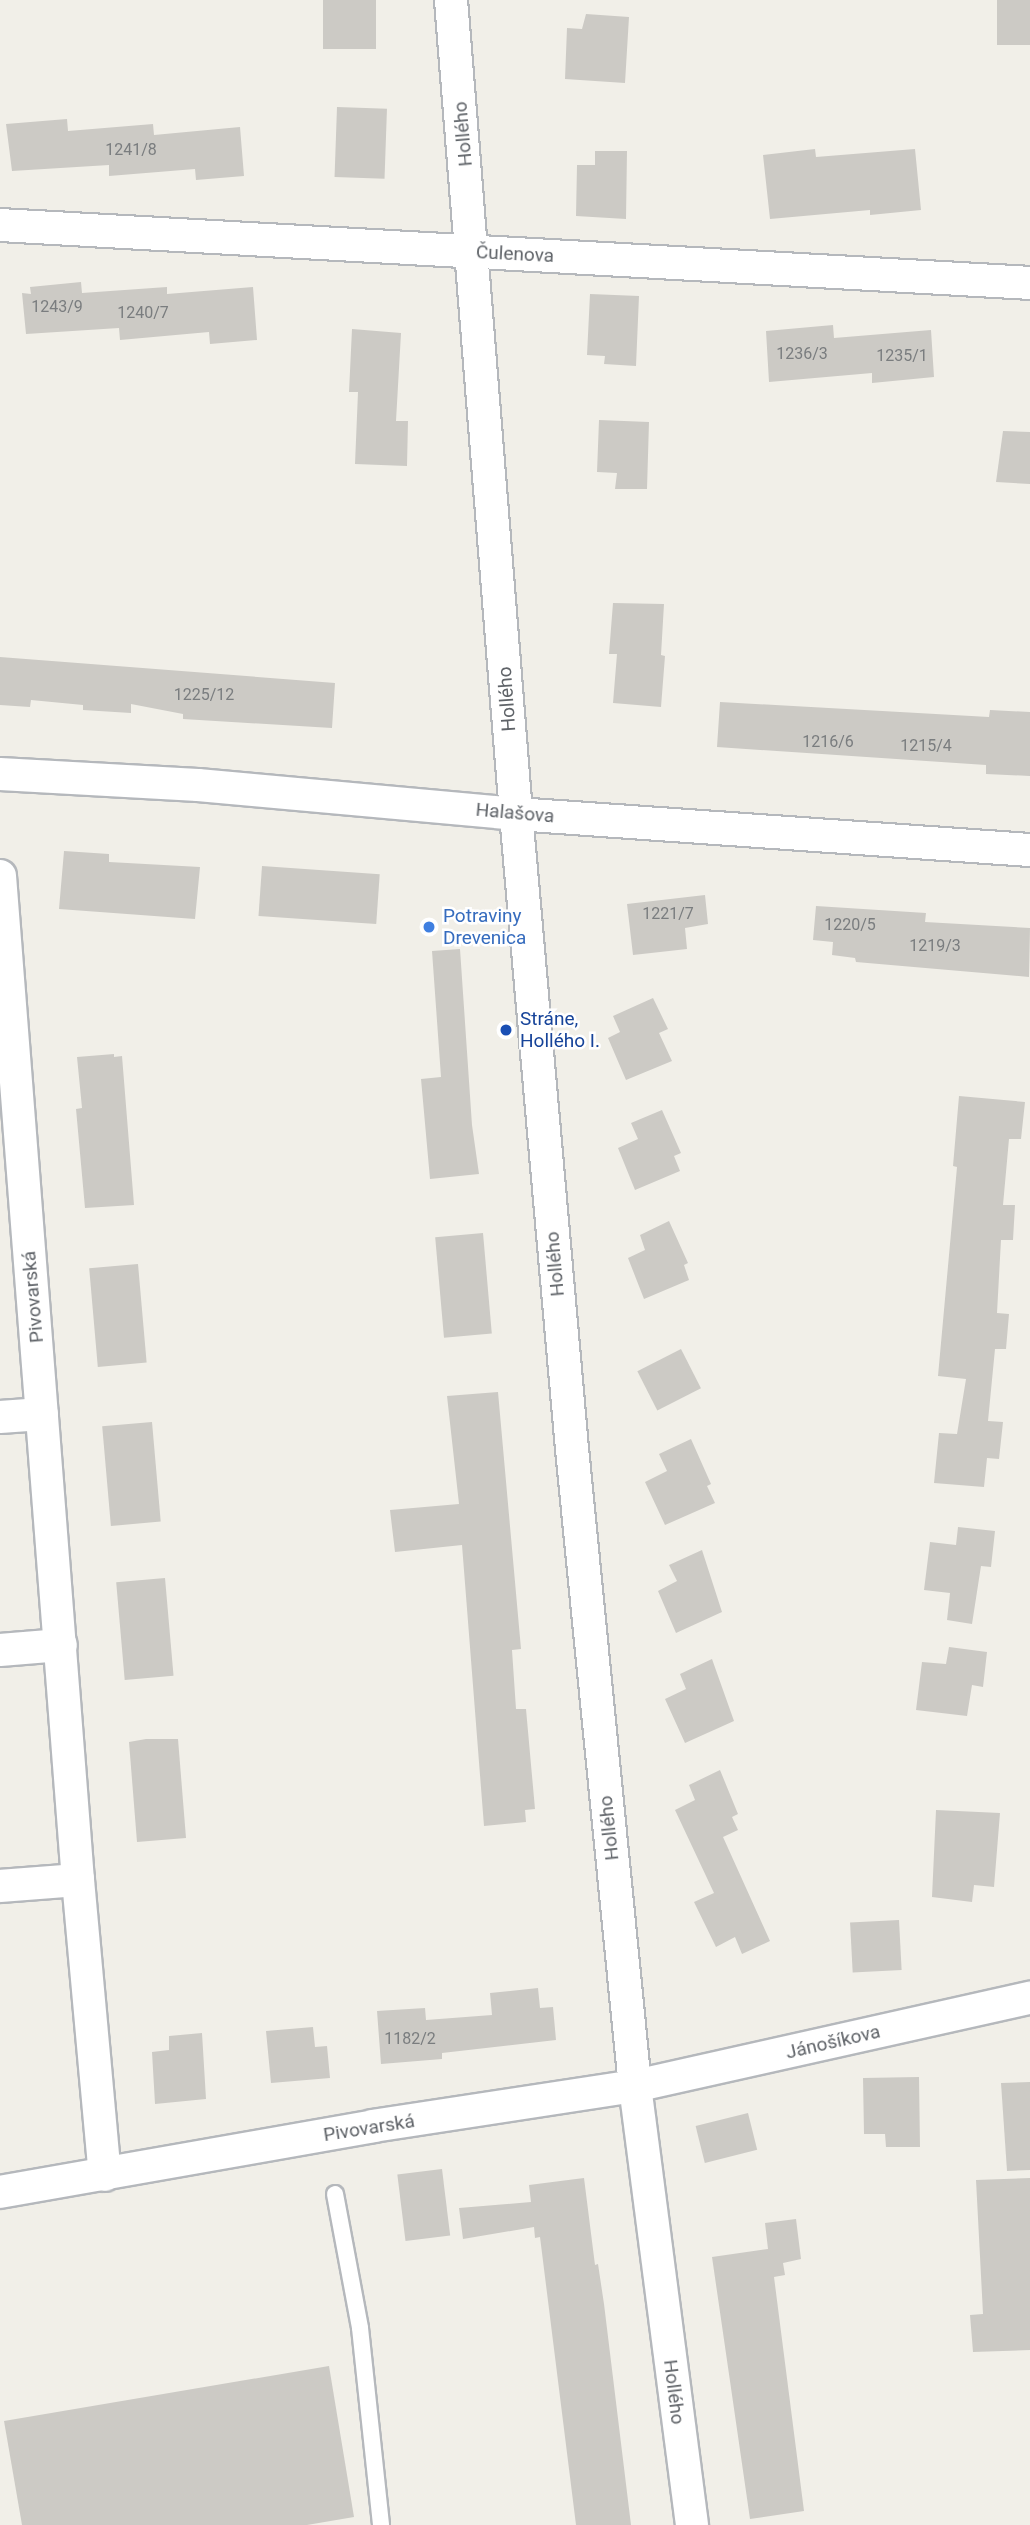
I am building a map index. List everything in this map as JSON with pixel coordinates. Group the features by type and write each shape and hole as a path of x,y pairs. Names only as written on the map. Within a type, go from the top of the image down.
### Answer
{"street":[{"name":"Hollého","path":"451,0 516,814 572,1449 635,2087 692,2525"},
{"name":"Čulenova","path":"0,225 1030,283"},
{"name":"Halašova","path":"0,774 198,785 516,814 1030,850"},
{"name":"Pivovarská","path":"0,877 12,1180 42,1414 78,1880 105,2175"},
{"path":"0,1417 42,1414"},
{"path":"0,1650 61,1645"},
{"path":"0,1886 78,1880"},
{"name":"Jánošíkova","path":"635,2087 1030,1998"},
{"name":"Pivovarská","path":"0,2192 373,2126 635,2087"}],"lane":[{"path":"335,2194 360,2328 381,2525"}],"building":[{"path":"323,0 376,0 376,49 323,49"},
{"path":"997,0 1030,0 1030,45 997,45"},
{"path":"586,14 629,17 625,83 565,79 567,28 582,29"},
{"path":"337,107 387,109 385,179 335,177"},
{"path":"67,119 68,131 153,124 154,135 240,127 244,176 196,180 195,169 109,176 109,165 12,171 6,124"},
{"path":"815,149 816,157 915,149 921,210 870,215 870,210 770,219 763,155"},
{"path":"595,151 627,151 626,219 576,216 577,165 595,165"},
{"path":"81,282 82,293 167,287 167,294 253,287 257,340 210,344 209,332 120,340 119,328 26,334 22,293 31,294 30,287"},
{"path":"590,294 639,296 636,366 604,364 605,356 587,355"},
{"path":"833,325 834,338 931,330 934,377 872,383 872,373 769,382 766,331"},
{"path":"352,329 401,333 396,421 408,421 407,466 355,464 358,392 349,392"},
{"path":"599,420 649,422 647,489 615,489 617,473 597,472"},
{"path":"1003,431 1030,432 1030,484 996,482"},
{"path":"613,603 664,604 661,655 665,656 661,707 613,703 617,654 609,654"},
{"path":"0,657 335,683 332,728 183,719 183,714 131,704 131,713 83,710 83,705 31,700 30,707 0,705"},
{"path":"720,702 989,717 990,710 1030,712 1030,776 986,774 986,765 717,747"},
{"path":"64,851 109,854 109,862 200,867 195,919 59,909"},
{"path":"262,866 380,874 376,924 259,916"},
{"path":"705,895 708,924 685,928 687,949 633,955 627,904"},
{"path":"816,906 926,913 925,922 1030,928 1029,977 856,962 855,958 832,955 833,942 813,940"},
{"path":"460,949 472,1125 479,1174 430,1179 421,1079 441,1077 432,951"},
{"path":"653,998 668,1029 659,1033 672,1061 626,1080 608,1038 620,1032 613,1016"},
{"path":"114,1054 114,1057 122,1056 134,1205 85,1208 76,1109 82,1108 77,1057"},
{"path":"959,1096 1025,1102 1021,1139 1009,1139 1003,1205 1015,1205 1013,1240 1001,1240 997,1313 1009,1314 1006,1349 995,1349 988,1421 1003,1422 999,1459 987,1458 984,1487 934,1483 939,1433 957,1434 966,1379 938,1376 957,1167 953,1166"},
{"path":"662,1110 681,1153 674,1156 680,1171 635,1190 618,1148 638,1139 631,1123"},
{"path":"669,1221 688,1263 684,1265 689,1280 644,1299 628,1258 645,1250 640,1235"},
{"path":"483,1233 492,1334 444,1338 435,1237"},
{"path":"138,1264 147,1363 98,1367 89,1268"},
{"path":"681,1349 701,1388 657,1410 637,1371"},
{"path":"498,1392 521,1649 512,1650 516,1709 526,1709 535,1809 525,1810 526,1822 484,1826 462,1545 395,1552 390,1510 459,1504 447,1396"},
{"path":"152,1422 161,1522 111,1526 102,1426"},
{"path":"691,1439 711,1484 707,1486 715,1503 665,1525 645,1482 667,1471 659,1454"},
{"path":"958,1527 995,1531 991,1567 981,1566 972,1624 947,1620 950,1593 924,1590 930,1542 956,1545"},
{"path":"702,1550 722,1612 676,1633 658,1591 677,1581 669,1565"},
{"path":"165,1578 174,1676 125,1680 116,1582"},
{"path":"949,1647 987,1652 983,1687 972,1685 967,1716 916,1710 922,1662 946,1664"},
{"path":"712,1659 734,1721 685,1743 665,1699 686,1689 680,1674"},
{"path":"178,1739 186,1838 137,1842 129,1742"},
{"path":"720,1770 738,1814 732,1817 738,1830 723,1837 770,1941 742,1954 735,1937 716,1947 694,1902 714,1893 675,1810 695,1800 689,1785"},
{"path":"936,1810 1000,1813 994,1887 974,1885 972,1902 932,1897"},
{"path":"899,1920 902,1970 853,1972 850,1923"},
{"path":"538,1988 540,2008 553,2007 556,2040 442,2053 442,2059 381,2064 377,2011 425,2008 426,2020 492,2015 490,1993"},
{"path":"313,2027 315,2047 327,2046 330,2078 271,2083 266,2031"},
{"path":"202,2033 206,2099 155,2104 152,2052 169,2050 169,2036"},
{"path":"919,2077 920,2147 886,2147 885,2134 864,2134 863,2078"},
{"path":"1030,2082 1030,2170 1007,2171 1001,2083"},
{"path":"748,2113 757,2150 705,2163 696,2126"},
{"path":"442,2169 450,2236 406,2241 397,2174"},
{"path":"584,2178 595,2265 598,2264 604,2304 631,2525 576,2525 540,2237 535,2238 534,2227 463,2239 459,2208 531,2202 529,2185"},
{"path":"1030,2178 1030,2350 973,2352 970,2315 983,2314 976,2180"},
{"path":"796,2219 801,2259 783,2263 785,2275 774,2277 804,2511 750,2519 712,2257 768,2249 765,2223"},
{"path":"329,2366 354,2517 307,2525 22,2525 4,2421"}],"place":[{"name":"Potraviny Drevenica","path":"429,927"},
{"name":"Stráne, Hollého I.","path":"506,1030"}]}
